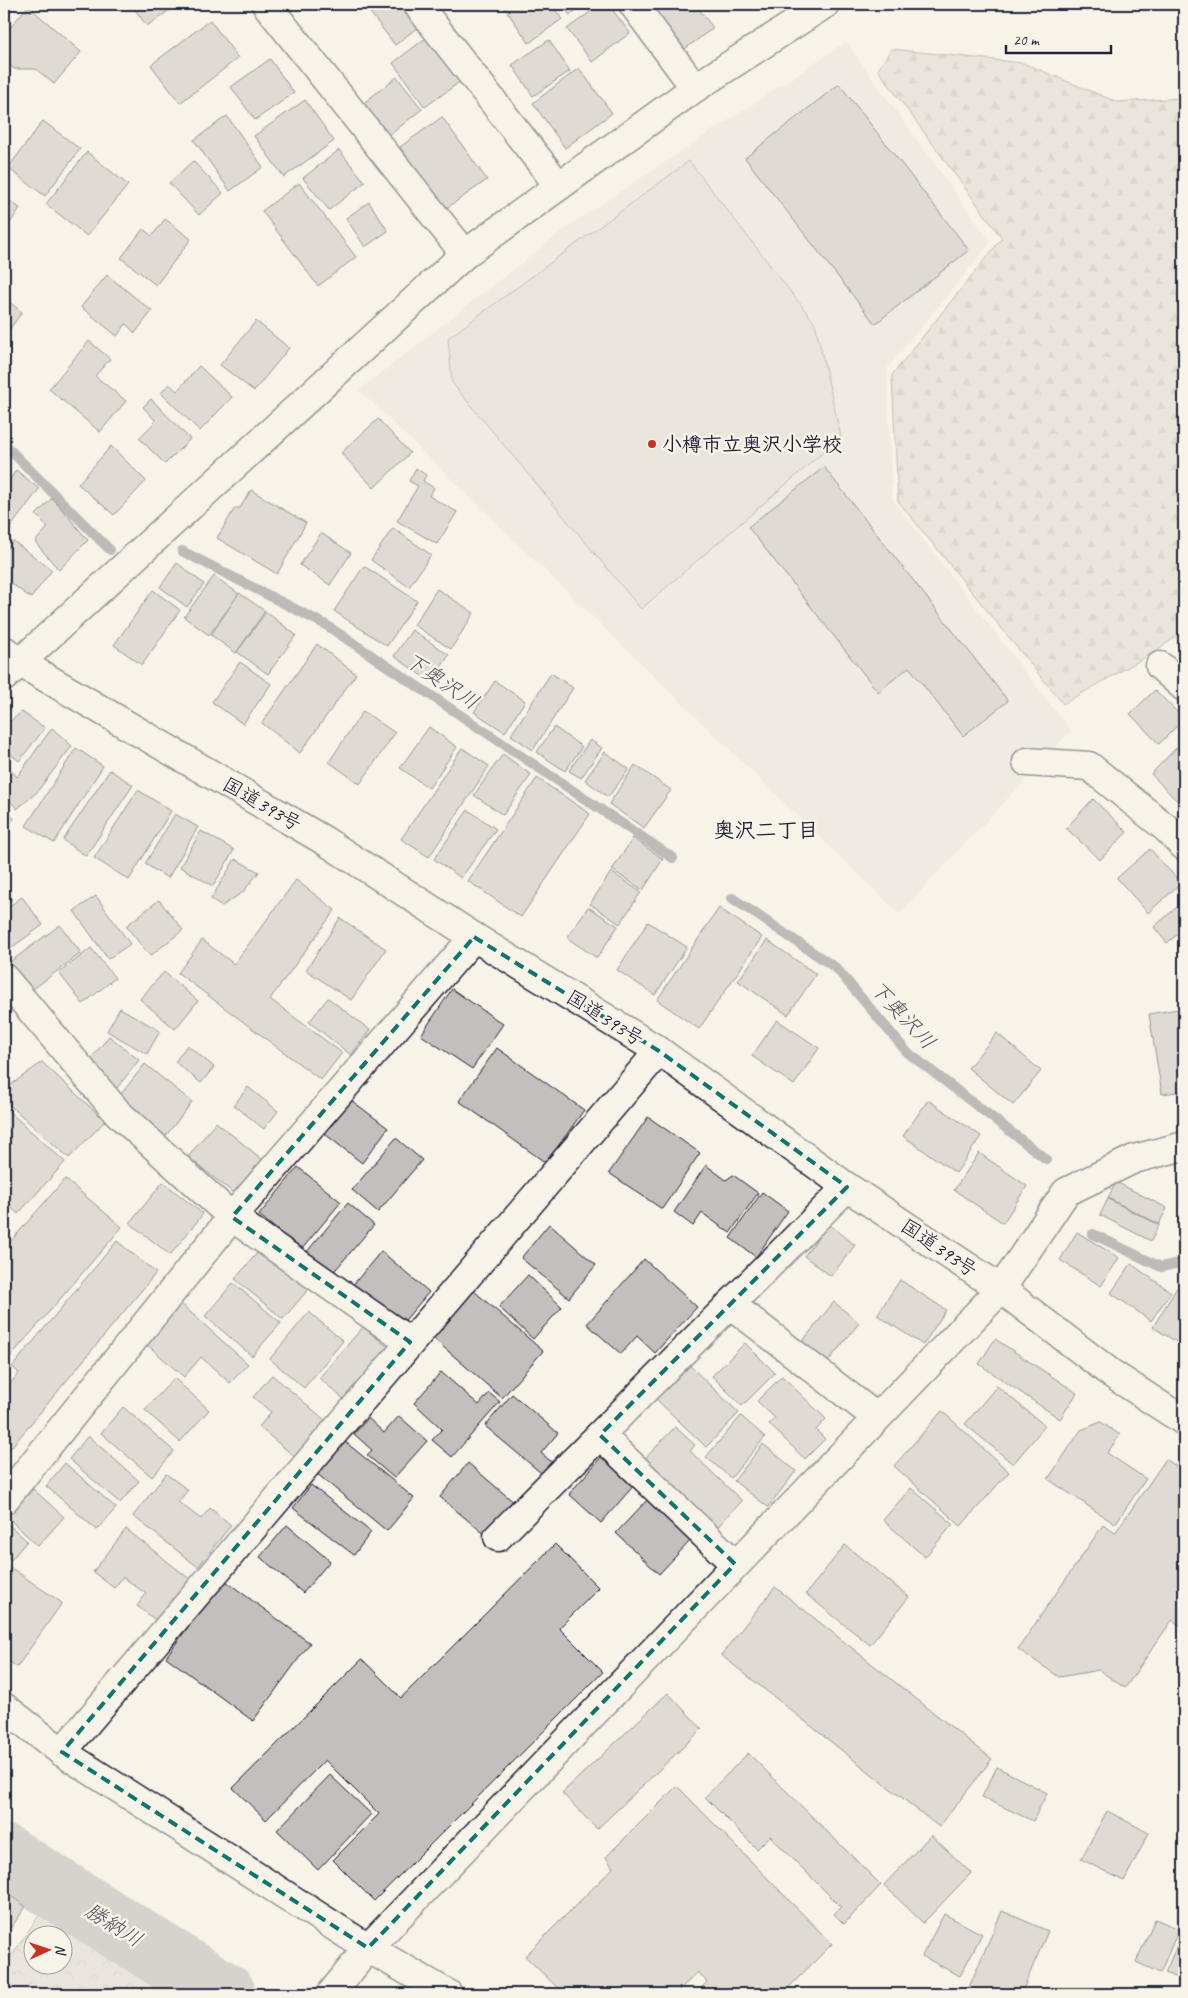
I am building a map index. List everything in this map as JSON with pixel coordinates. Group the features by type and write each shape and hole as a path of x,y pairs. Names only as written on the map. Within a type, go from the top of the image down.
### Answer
{"main road":[{"path":"266,4 465,254"},
{"path":"417,4 559,186"},
{"path":"633,4 695,88"},
{"path":"9,663 465,254 695,88 825,4"},
{"name":"国道393号","path":"9,663 325,841 474,937 659,1051 847,1186 1000,1289 1112,1374 1184,1421"},
{"path":"1160,666 1184,687"},
{"path":"1027,762 1089,766 1166,828 1184,846"},
{"path":"4,1500 232,1217 474,937"},
{"path":"4,978 118,1114 232,1217 410,1342"},
{"path":"62,1752 659,1051"},
{"path":"335,1990 368,1948 1000,1289 1066,1192 1134,1159 1184,1146"},
{"path":"498,1537 847,1186"},
{"path":"730,1304 876,1417"},
{"path":"600,1435 735,1564"},
{"path":"4,1708 62,1752 368,1948 448,1994"}],"highlighted area":[{"path":"474,937 659,1051 847,1187 600,1435 735,1564 368,1948 62,1752 410,1342 232,1217"}],"shaded area":[{"name":"小樽市立奥沢小学校","path":"846,42 991,242 887,369 892,499 1071,731 899,914 359,390 573,223"}],"green space":[{"path":"891,49 1023,63 1117,102 1184,98 1184,631 1151,654 1063,704 898,501 892,375 1002,238 878,70"},
{"path":"689,161 815,323 841,437 641,609 452,383 448,338"},
{"path":"40,1914 60,1926 32,1926"},
{"path":"72,1934 170,1994 17,1994 4,1989 4,1967 22,1940 22,1976 72,1976"}],"building":[{"path":"131,4 178,4 147,26"},
{"path":"368,4 415,4 427,20 395,45 365,6"},
{"path":"508,4 551,4 562,19 529,43 504,7"},
{"path":"562,4 585,4 570,15"},
{"path":"601,4 608,4 630,33 592,62 567,29"},
{"path":"660,4 695,4 713,28 678,54 648,12"},
{"path":"28,6 81,52 54,84 36,69 14,69 4,60 4,35"},
{"path":"210,20 238,58 180,103 151,65"},
{"path":"439,28 472,73 425,107 393,63"},
{"path":"549,40 570,71 533,96 512,65"},
{"path":"270,59 294,93 255,120 231,87"},
{"path":"579,68 612,113 565,148 533,103"},
{"path":"397,77 422,109 386,138 361,105"},
{"path":"839,84 969,250 875,324 745,158"},
{"path":"305,100 334,141 284,177 254,136"},
{"path":"227,116 263,167 230,191 194,140"},
{"path":"442,117 487,180 444,210 400,147"},
{"path":"43,121 80,149 45,196 8,168"},
{"path":"339,150 365,182 329,210 303,178"},
{"path":"87,152 128,185 87,236 46,204"},
{"path":"193,161 223,193 199,215 169,183"},
{"path":"299,183 356,257 318,286 262,211"},
{"path":"4,197 20,208 4,232"},
{"path":"369,202 388,231 365,247 346,218"},
{"path":"165,219 191,239 156,285 121,258 143,229 152,236"},
{"path":"107,275 152,311 135,333 126,324 117,336 81,307"},
{"path":"4,298 22,312 4,337"},
{"path":"256,321 289,348 254,391 220,365"},
{"path":"89,341 110,359 95,376 126,401 100,432 49,389"},
{"path":"199,366 232,397 200,431 161,393 169,384 177,391"},
{"path":"151,399 190,439 165,464 139,438 156,421 143,407"},
{"path":"378,419 410,453 374,488 341,453"},
{"path":"111,446 146,481 114,515 78,484"},
{"path":"824,467 1008,701 963,736 909,667 878,692 748,527"},
{"path":"416,468 426,475 423,481 434,488 429,496 457,512 437,544 397,521 418,486 409,481"},
{"path":"16,470 39,489 4,536 4,489"},
{"path":"251,490 306,523 277,574 217,538 235,508 240,508"},
{"path":"52,498 88,540 59,570 35,542 48,527 36,515"},
{"path":"393,528 431,555 409,587 371,560"},
{"path":"321,533 351,553 330,585 300,565"},
{"path":"13,541 52,570 31,598 4,578 4,554"},
{"path":"177,563 204,584 187,607 160,587"},
{"path":"364,566 417,601 387,646 334,611"},
{"path":"214,576 239,594 209,635 184,617"},
{"path":"437,589 474,613 451,649 414,625"},
{"path":"153,590 180,610 142,665 114,645"},
{"path":"239,593 265,611 236,653 211,635"},
{"path":"266,612 296,635 268,674 237,652"},
{"path":"412,630 449,655 431,682 394,656"},
{"path":"317,644 356,674 300,753 262,723"},
{"path":"240,662 271,684 243,724 212,702"},
{"path":"551,673 573,688 533,750 511,735"},
{"path":"495,681 525,701 505,732 474,712"},
{"path":"1155,690 1184,719 1159,744 1130,714"},
{"path":"363,711 395,733 360,784 329,762"},
{"path":"22,712 45,728 19,761 4,749 4,726"},
{"path":"429,727 457,747 429,788 400,768"},
{"path":"554,727 582,747 565,771 537,752"},
{"path":"52,728 72,746 36,793 17,809 4,793 4,762 17,777"},
{"path":"590,740 602,748 581,778 569,771"},
{"path":"1184,740 1184,808 1151,774"},
{"path":"76,748 103,766 54,843 26,826"},
{"path":"462,748 489,766 429,857 401,839"},
{"path":"605,752 629,769 608,797 585,780"},
{"path":"503,754 531,775 503,815 474,795"},
{"path":"635,765 671,790 644,828 609,804"},
{"path":"110,770 133,785 86,856 63,840"},
{"path":"537,778 590,814 521,917 468,881"},
{"path":"138,790 171,811 129,880 94,858"},
{"path":"1093,799 1127,832 1100,860 1066,828"},
{"path":"4,806 14,819 4,827"},
{"path":"468,810 496,829 461,878 434,859"},
{"path":"175,814 198,827 168,878 145,864"},
{"path":"201,831 234,850 213,886 180,867"},
{"path":"633,838 663,859 643,890 612,870"},
{"path":"1150,849 1181,883 1148,913 1117,878"},
{"path":"235,859 259,872 243,892 222,906 211,899"},
{"path":"611,872 641,892 620,924 590,904"},
{"path":"296,880 335,910 270,999 342,1053 321,1080 178,973 202,940 234,964"},
{"path":"4,893 12,900 4,906"},
{"path":"96,896 130,944 108,959 74,911"},
{"path":"22,897 43,925 4,953 4,910"},
{"path":"159,900 183,930 150,956 126,926"},
{"path":"1184,901 1184,929 1167,943 1154,927"},
{"path":"588,907 618,926 597,958 567,938"},
{"path":"719,908 762,937 699,1029 657,1000"},
{"path":"340,918 386,949 351,1000 306,970"},
{"path":"648,922 687,947 655,995 617,970"},
{"path":"60,925 81,953 32,990 10,962"},
{"path":"767,940 816,974 788,1015 738,981"},
{"path":"91,948 115,978 83,1004 59,973"},
{"path":"164,972 198,1001 175,1029 140,999"},
{"path":"452,989 503,1024 472,1069 421,1035"},
{"path":"328,998 370,1030 351,1055 309,1022"},
{"path":"120,1008 160,1031 147,1054 107,1031"},
{"path":"1184,1008 1184,1091 1162,1094 1149,1014"},
{"path":"777,1020 819,1048 794,1085 752,1056"},
{"path":"997,1033 1041,1071 1013,1105 968,1068"},
{"path":"109,1036 139,1060 113,1093 83,1069"},
{"path":"187,1045 214,1067 201,1083 175,1062"},
{"path":"497,1048 584,1110 546,1163 459,1101"},
{"path":"42,1062 105,1121 69,1158 4,1100 4,1090"},
{"path":"145,1064 192,1102 165,1137 117,1099"},
{"path":"248,1087 278,1111 264,1129 234,1105"},
{"path":"351,1100 388,1128 362,1163 325,1134"},
{"path":"928,1100 981,1136 956,1173 903,1136"},
{"path":"4,1107 65,1162 18,1214 4,1201"},
{"path":"648,1117 700,1153 662,1209 609,1173"},
{"path":"216,1122 263,1160 236,1195 188,1157"},
{"path":"396,1138 422,1160 378,1212 352,1190"},
{"path":"979,1153 1027,1186 1003,1223 954,1190"},
{"path":"706,1165 726,1180 733,1175 758,1193 730,1233 702,1213 693,1226 674,1212"},
{"path":"298,1167 341,1202 301,1250 259,1215"},
{"path":"65,1179 122,1227 4,1364 4,1249"},
{"path":"163,1182 203,1214 170,1255 130,1223"},
{"path":"1116,1182 1167,1208 1159,1224 1108,1198"},
{"path":"762,1192 788,1211 756,1257 730,1238"},
{"path":"1108,1199 1159,1225 1151,1241 1100,1215"},
{"path":"348,1203 374,1225 330,1276 305,1254"},
{"path":"549,1224 596,1265 569,1298 521,1258"},
{"path":"829,1224 855,1245 831,1276 804,1256"},
{"path":"1077,1232 1119,1258 1101,1286 1060,1260"},
{"path":"117,1241 156,1273 4,1456 4,1391 19,1373 12,1367"},
{"path":"264,1245 312,1285 283,1319 235,1279"},
{"path":"381,1251 429,1292 401,1325 353,1285"},
{"path":"644,1259 697,1307 655,1353 637,1336 621,1354 587,1324"},
{"path":"1131,1264 1171,1292 1151,1321 1111,1293"},
{"path":"528,1275 562,1307 533,1339 499,1307"},
{"path":"900,1280 946,1310 923,1345 877,1315"},
{"path":"233,1283 281,1323 252,1356 205,1316"},
{"path":"1178,1286 1184,1290 1184,1347 1153,1327"},
{"path":"474,1291 543,1351 502,1398 433,1338"},
{"path":"179,1302 248,1364 230,1383 201,1357 184,1377 144,1342"},
{"path":"834,1302 859,1323 822,1369 797,1348"},
{"path":"309,1312 343,1341 304,1388 270,1359"},
{"path":"363,1327 389,1348 345,1400 319,1378"},
{"path":"995,1339 1077,1393 1060,1419 979,1364"},
{"path":"745,1343 775,1373 742,1406 712,1376"},
{"path":"689,1365 739,1413 706,1447 656,1399"},
{"path":"441,1372 479,1405 489,1393 500,1402 452,1457 432,1440 442,1429 414,1403"},
{"path":"272,1375 325,1420 295,1457 259,1427 271,1412 253,1397"},
{"path":"782,1376 826,1419 816,1430 825,1439 805,1459 769,1424 775,1418 757,1401"},
{"path":"174,1378 209,1410 180,1442 145,1410"},
{"path":"997,1386 1045,1426 1013,1464 965,1424"},
{"path":"512,1394 558,1433 541,1453 556,1466 547,1478 485,1426"},
{"path":"123,1407 174,1451 152,1477 101,1433"},
{"path":"942,1411 1009,1472 961,1526 894,1466"},
{"path":"399,1416 427,1441 394,1478 367,1455 372,1450 354,1434 368,1418 384,1433"},
{"path":"741,1416 765,1437 731,1478 706,1457"},
{"path":"1101,1422 1120,1435 1107,1453 1146,1479 1115,1524 1048,1479 1081,1430"},
{"path":"675,1427 695,1445 690,1451 742,1501 712,1533 639,1465"},
{"path":"88,1436 139,1481 120,1503 69,1459"},
{"path":"343,1440 414,1498 387,1531 316,1473"},
{"path":"763,1444 796,1471 768,1507 734,1481"},
{"path":"603,1455 636,1483 601,1523 569,1494"},
{"path":"1166,1459 1184,1472 1184,1628 1172,1620 1125,1688 1099,1670 1059,1677 1018,1649 1103,1525 1115,1533"},
{"path":"65,1463 116,1508 97,1530 46,1486"},
{"path":"468,1463 516,1504 488,1537 440,1497"},
{"path":"166,1474 188,1490 178,1502 201,1519 210,1508 231,1525 198,1567 133,1516"},
{"path":"311,1485 371,1532 354,1555 293,1508"},
{"path":"911,1488 953,1524 925,1557 883,1520"},
{"path":"33,1489 64,1517 38,1546 7,1517"},
{"path":"649,1498 692,1539 659,1574 616,1533"},
{"path":"7,1523 27,1541 11,1560 4,1554 4,1526"},
{"path":"287,1525 330,1561 303,1593 260,1557"},
{"path":"126,1529 191,1580 158,1622 137,1606 146,1594 123,1577 114,1588 93,1572"},
{"path":"555,1544 599,1588 559,1628 603,1672 374,1901 333,1860 379,1814 325,1760 266,1820 233,1788 362,1659 401,1698"},
{"path":"845,1545 909,1597 870,1645 806,1594"},
{"path":"4,1563 62,1603 17,1667 4,1658"},
{"path":"223,1579 310,1643 253,1721 166,1657"},
{"path":"775,1587 992,1759 939,1827 721,1655"},
{"path":"668,1693 702,1729 597,1829 562,1793"},
{"path":"748,1753 881,1885 844,1924 834,1914 841,1907 770,1836 757,1849 705,1797"},
{"path":"997,1767 1047,1793 1033,1821 982,1797"},
{"path":"330,1775 371,1814 318,1870 277,1830"},
{"path":"677,1786 832,1944 782,1994 702,1994 698,1991 707,1982 698,1972 675,1994 564,1994 525,1956 613,1868 606,1857"},
{"path":"1107,1811 1149,1833 1124,1881 1081,1859"},
{"path":"931,1835 971,1873 923,1923 884,1885"},
{"path":"4,1891 26,1907 4,1937"},
{"path":"1002,1911 1048,1931 1021,1994 966,1994"},
{"path":"944,1914 982,1934 960,1976 922,1956"},
{"path":"1155,1919 1179,1929 1160,1973 1136,1962"},
{"path":"1184,1929 1184,1981 1165,1973"}],"waterway":[{"path":"4,444 110,550"},
{"name":"下奥沢川","path":"182,551 326,625 673,858"},
{"name":"下奥沢川","path":"732,898 836,968 907,1052 1046,1159"},
{"path":"1093,1234 1161,1267 1184,1262"},
{"name":"勝納川","path":"4,1856 224,1994"}],"place":[{"name":"小樽市立奥沢小学校","path":"652,444"}],"district":[{"name":"奥沢二丁目","path":"766,830"}]}
